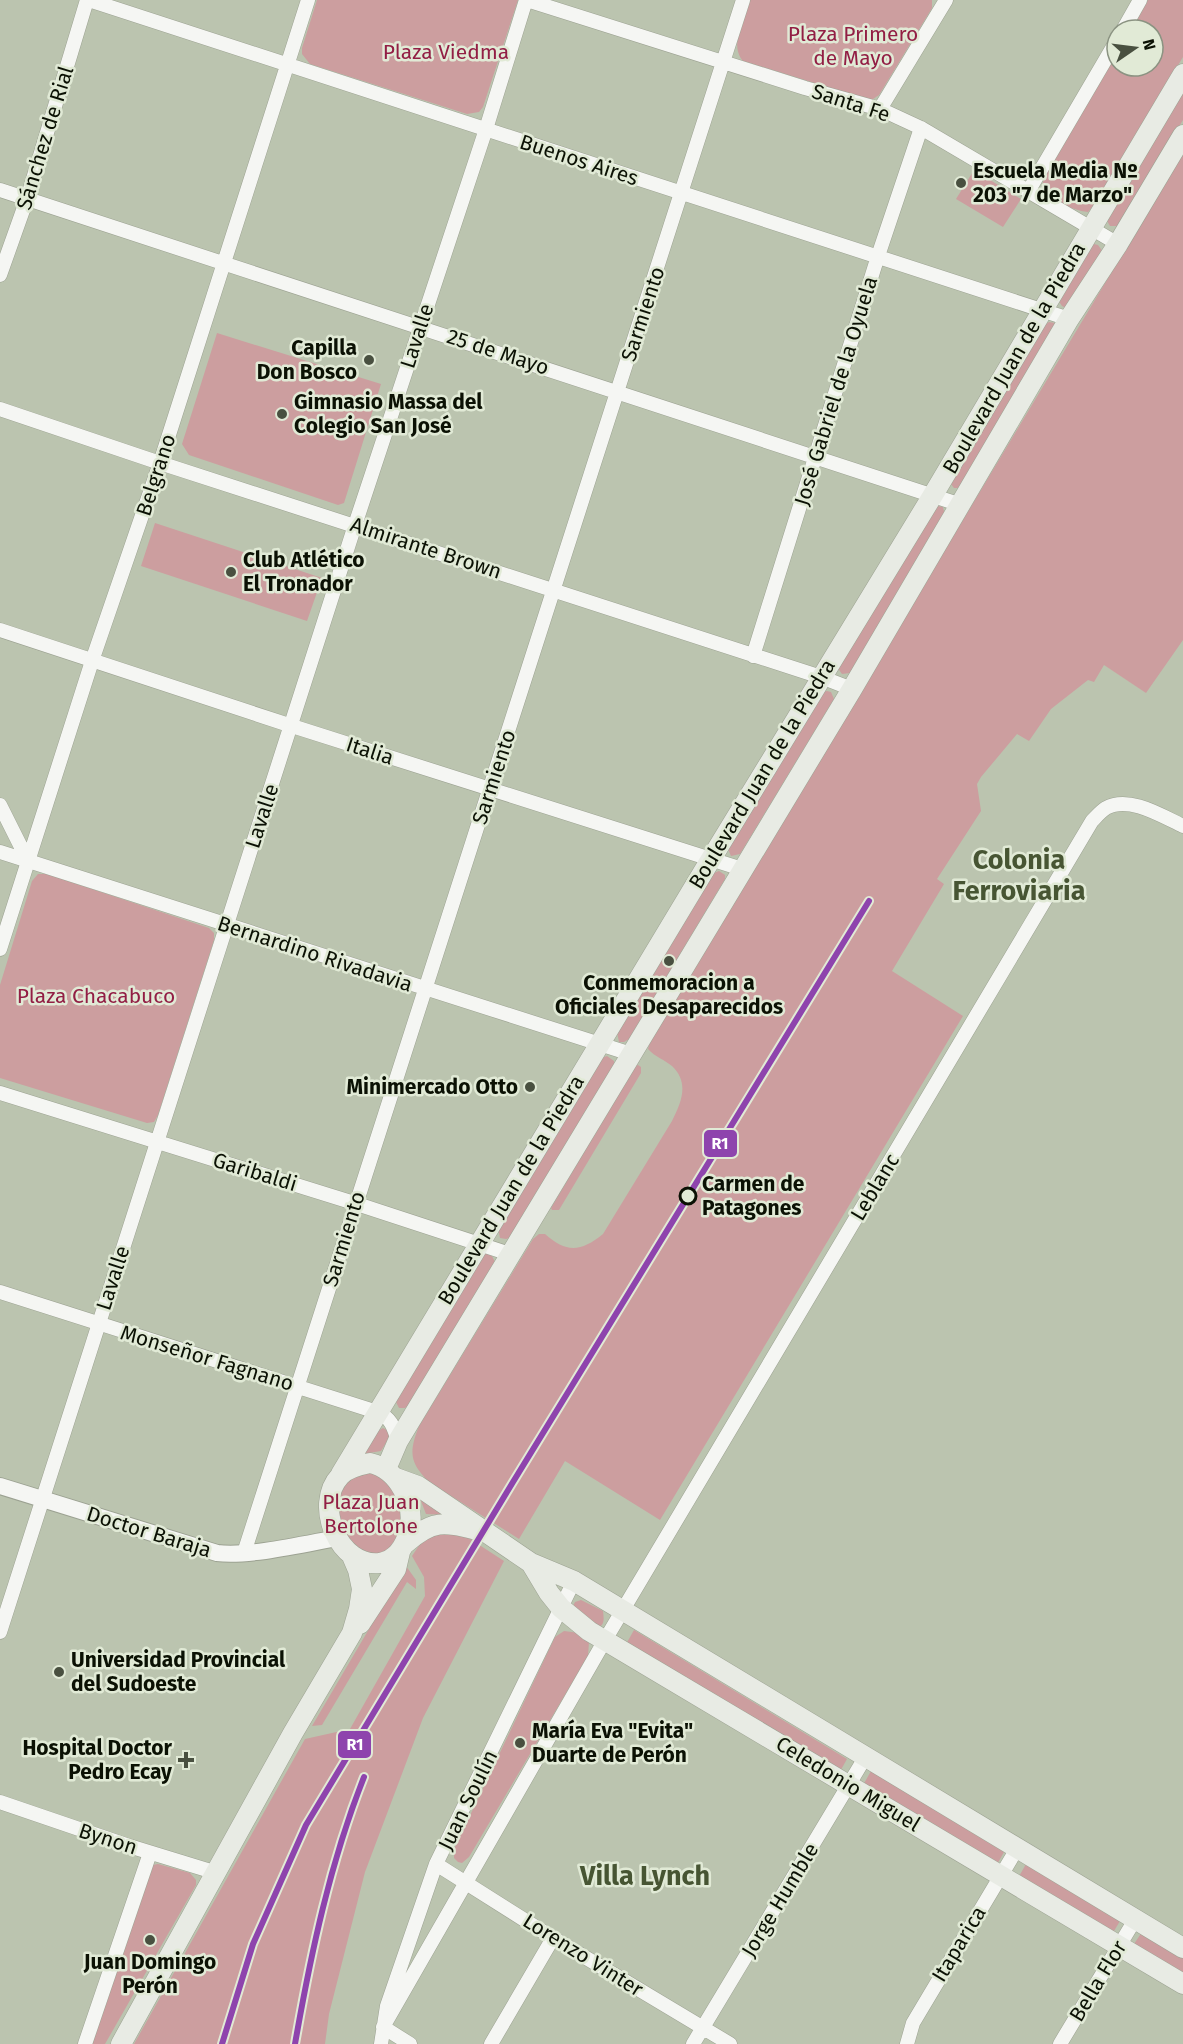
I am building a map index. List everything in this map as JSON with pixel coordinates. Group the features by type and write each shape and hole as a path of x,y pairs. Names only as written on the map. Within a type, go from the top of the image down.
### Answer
{"main road":[{"name":"Boulevard Juan de la Piedra","path":"352,1633 362,1589 352,1556 337,1538 332,1525 330,1498 333,1488 478,1244 933,495 1183,74"},
{"name":"Boulevard Juan de la Piedra","path":"121,2044 293,1733 352,1633 396,1569 410,1528 409,1504 391,1473 398,1441 852,689 1069,319 1118,244 1183,135"},
{"path":"341,1474 370,1463 391,1473"},
{"name":"Celedonio Miguel","path":"391,1473 418,1486 454,1509 531,1563 574,1581 1183,1948"},
{"name":"Celedonio Miguel","path":"403,1548 427,1526 438,1523 449,1523 484,1532"},
{"path":"352,1556 362,1562 388,1561 403,1548"},
{"name":"Celedonio Miguel","path":"531,1563 561,1608 589,1631 1121,1945 1183,1984"}],"street":[{"name":"Buenos Aires","path":"88,0 1069,319"},
{"name":"Sánchez de Rial","path":"0,275 27,199 88,0"},
{"name":"Belgrano","path":"0,949 92,661 160,463 308,0"},
{"name":"Santa Fe","path":"526,0 880,110 921,128 1118,244"},
{"name":"Lavalle","path":"0,1632 526,0"},
{"name":"Sarmiento","path":"244,1553 354,1203 426,990 743,0"},
{"path":"880,110 946,0"},
{"path":"1130,18 1140,0"},
{"path":"1029,190 1105,60"},
{"name":"José Gabriel de la Oyuela","path":"753,656 878,256 921,128"},
{"name":"25 de Mayo","path":"0,190 961,505"},
{"name":"Almirante Brown","path":"0,408 160,463 555,590 852,689"},
{"name":"Italia","path":"0,630 292,726 742,869"},
{"name":"Leblanc","path":"605,1640 1092,821 1104,808 1119,803 1153,812 1183,826"},
{"path":"0,805 28,861"},
{"name":"Bernardino Rivadavia","path":"0,852 631,1054"},
{"name":"Garibaldi","path":"0,1093 510,1254"},
{"name":"Monseñor Fagnano","path":"0,1292 377,1412"},
{"path":"377,1412 385,1415 391,1422 398,1441"},
{"name":"Doctor Baraja","path":"0,1486 217,1553 244,1553 337,1538"},
{"name":"Juan Soulín","path":"381,2044 387,2006 436,1864 574,1581"},
{"name":"Juan Soulín","path":"383,2027 605,1640"},
{"name":"Jorge Humble","path":"693,2044 866,1756"},
{"name":"Bynon","path":"0,1802 150,1853 217,1873"},
{"name":"Itaparica","path":"907,2044 913,2023 1018,1847"},
{"path":"85,2044 150,1853"},
{"name":"Lorenzo Vinter","path":"436,1864 553,1938 730,2044"},
{"name":"Bella Flor","path":"1060,2044 1136,1918"},
{"path":"491,2044 553,1938"},
{"path":"383,2027 410,2044"}],"green space":[{"name":"Plaza Viedma","path":"317,0 518,0 483,107 479,112 467,114 310,64 302,54 302,48"},
{"name":"Plaza Primero de Mayo","path":"749,0 932,0 932,8 879,95 873,99 866,99 743,61 739,55 737,39"},
{"path":"1148,0 1183,0 1183,57 1094,205 1088,212 1075,209 1056,200 1042,186 1045,175 1105,72 1105,78 1165,78 1165,18 1137,18"},
{"path":"1183,91 1183,120 1119,226 1110,226 1106,219"},
{"path":"1183,153 1183,640 1146,693 1104,665 1094,682 1088,680 1051,709 1029,741 1017,734 981,777 977,784 981,811 937,879 944,884 892,971 963,1016 660,1520 565,1461 519,1539 429,1482 422,1475 414,1462 412,1450 419,1426 533,1239 539,1234 545,1234 560,1245 574,1248 588,1244 603,1234 672,1121 681,1100 681,1079 672,1066 648,1049 650,1042"},
{"path":"974,170 1021,199 1003,227 956,199"},
{"path":"1090,245 1098,245 1103,252 1066,308 1058,300"},
{"path":"1049,322 1055,323 1058,327 960,488 954,488 951,484 952,477 1043,326"},
{"name":"Gimnasio Massa del Colegio San José","path":"217,333 381,384 344,503 338,505 189,455 182,444"},
{"path":"938,506 943,507 945,516 850,673 842,674 837,667 933,509"},
{"name":"Club Atlético El Tronador","path":"155,523 322,578 307,621 141,566"},
{"path":"823,692 831,692 834,699 740,854 731,856 728,849"},
{"path":"719,871 725,875 725,879 629,1039 619,1042 617,1032 714,873"},
{"name":"Plaza Chacabuco","path":"38,874 48,874 209,928 214,933 214,940 154,1122 147,1123 0,1078 0,985 32,881"},
{"path":"607,1056 614,1061 614,1066 511,1237 500,1238 498,1227 602,1058"},
{"path":"635,1066 641,1067 641,1073 559,1210 552,1210 551,1208"},
{"path":"491,1254 495,1262 410,1404 405,1408 399,1408 396,1402 397,1397 482,1256"},
{"name":"Plaza Juan Bertolone","path":"383,1428 389,1431 390,1436 381,1451 363,1454 378,1431"},
{"name":"Plaza Juan Bertolone","path":"368,1472 377,1474 394,1486 404,1519 394,1548 375,1555 363,1553 353,1543 345,1533 338,1512 340,1491 346,1483"},
{"name":"Plaza Juan Bertolone","path":"419,1496 444,1515 426,1514"},
{"path":"438,1531 464,1535 504,1561 423,1718 365,1872 329,2014 325,2044 134,2044 305,1739 350,1729 425,1596 424,1577 412,1556 424,1538"},
{"path":"406,1566 416,1580 416,1589 407,1582 322,1725 312,1726"},
{"path":"581,1600 603,1611 601,1626 596,1629 573,1606 575,1602"},
{"path":"634,1630 847,1759 838,1775 625,1646"},
{"path":"564,1631 579,1633 589,1642 588,1656 469,1857 462,1863 458,1862 454,1858 454,1849 555,1637"},
{"path":"871,1771 1004,1852 995,1868 862,1787"},
{"path":"158,1864 190,1873 196,1880 196,1885 105,2044 92,2044 153,1865"},
{"path":"1026,1864 1120,1921 1111,1936 1017,1880"},
{"path":"1142,1932 1183,1957 1183,1978 1132,1947"}],"transit line":[{"name":"R1","path":"222,2044 253,1944 306,1825 869,901"},
{"name":"R1","path":"295,2044 331,1875 364,1777"}],"place":[{"name":"Escuela Media Nº 203 \"7 de Marzo\"","path":"961,183"},
{"name":"Capilla Don Bosco","path":"369,360"},
{"name":"Gimnasio Massa del Colegio San José","path":"282,414"},
{"name":"Club Atlético El Tronador","path":"231,572"},
{"name":"Conmemoracion a Oficiales Desaparecidos","path":"669,961"},
{"name":"Minimercado Otto","path":"530,1087"},
{"name":"Carmen de Patagones","path":"688,1196"},
{"name":"Universidad Provincial del Sudoeste","path":"59,1672"},
{"name":"María Eva \"Evita\" Duarte de Perón","path":"520,1743"},
{"name":"Hospital Doctor Pedro Ecay","path":"186,1760"},
{"name":"Juan Domingo Perón","path":"150,1940"}],"district":[{"name":"Colonia Ferroviaria","path":"1019,876"},
{"name":"Villa Lynch","path":"645,1876"}]}
